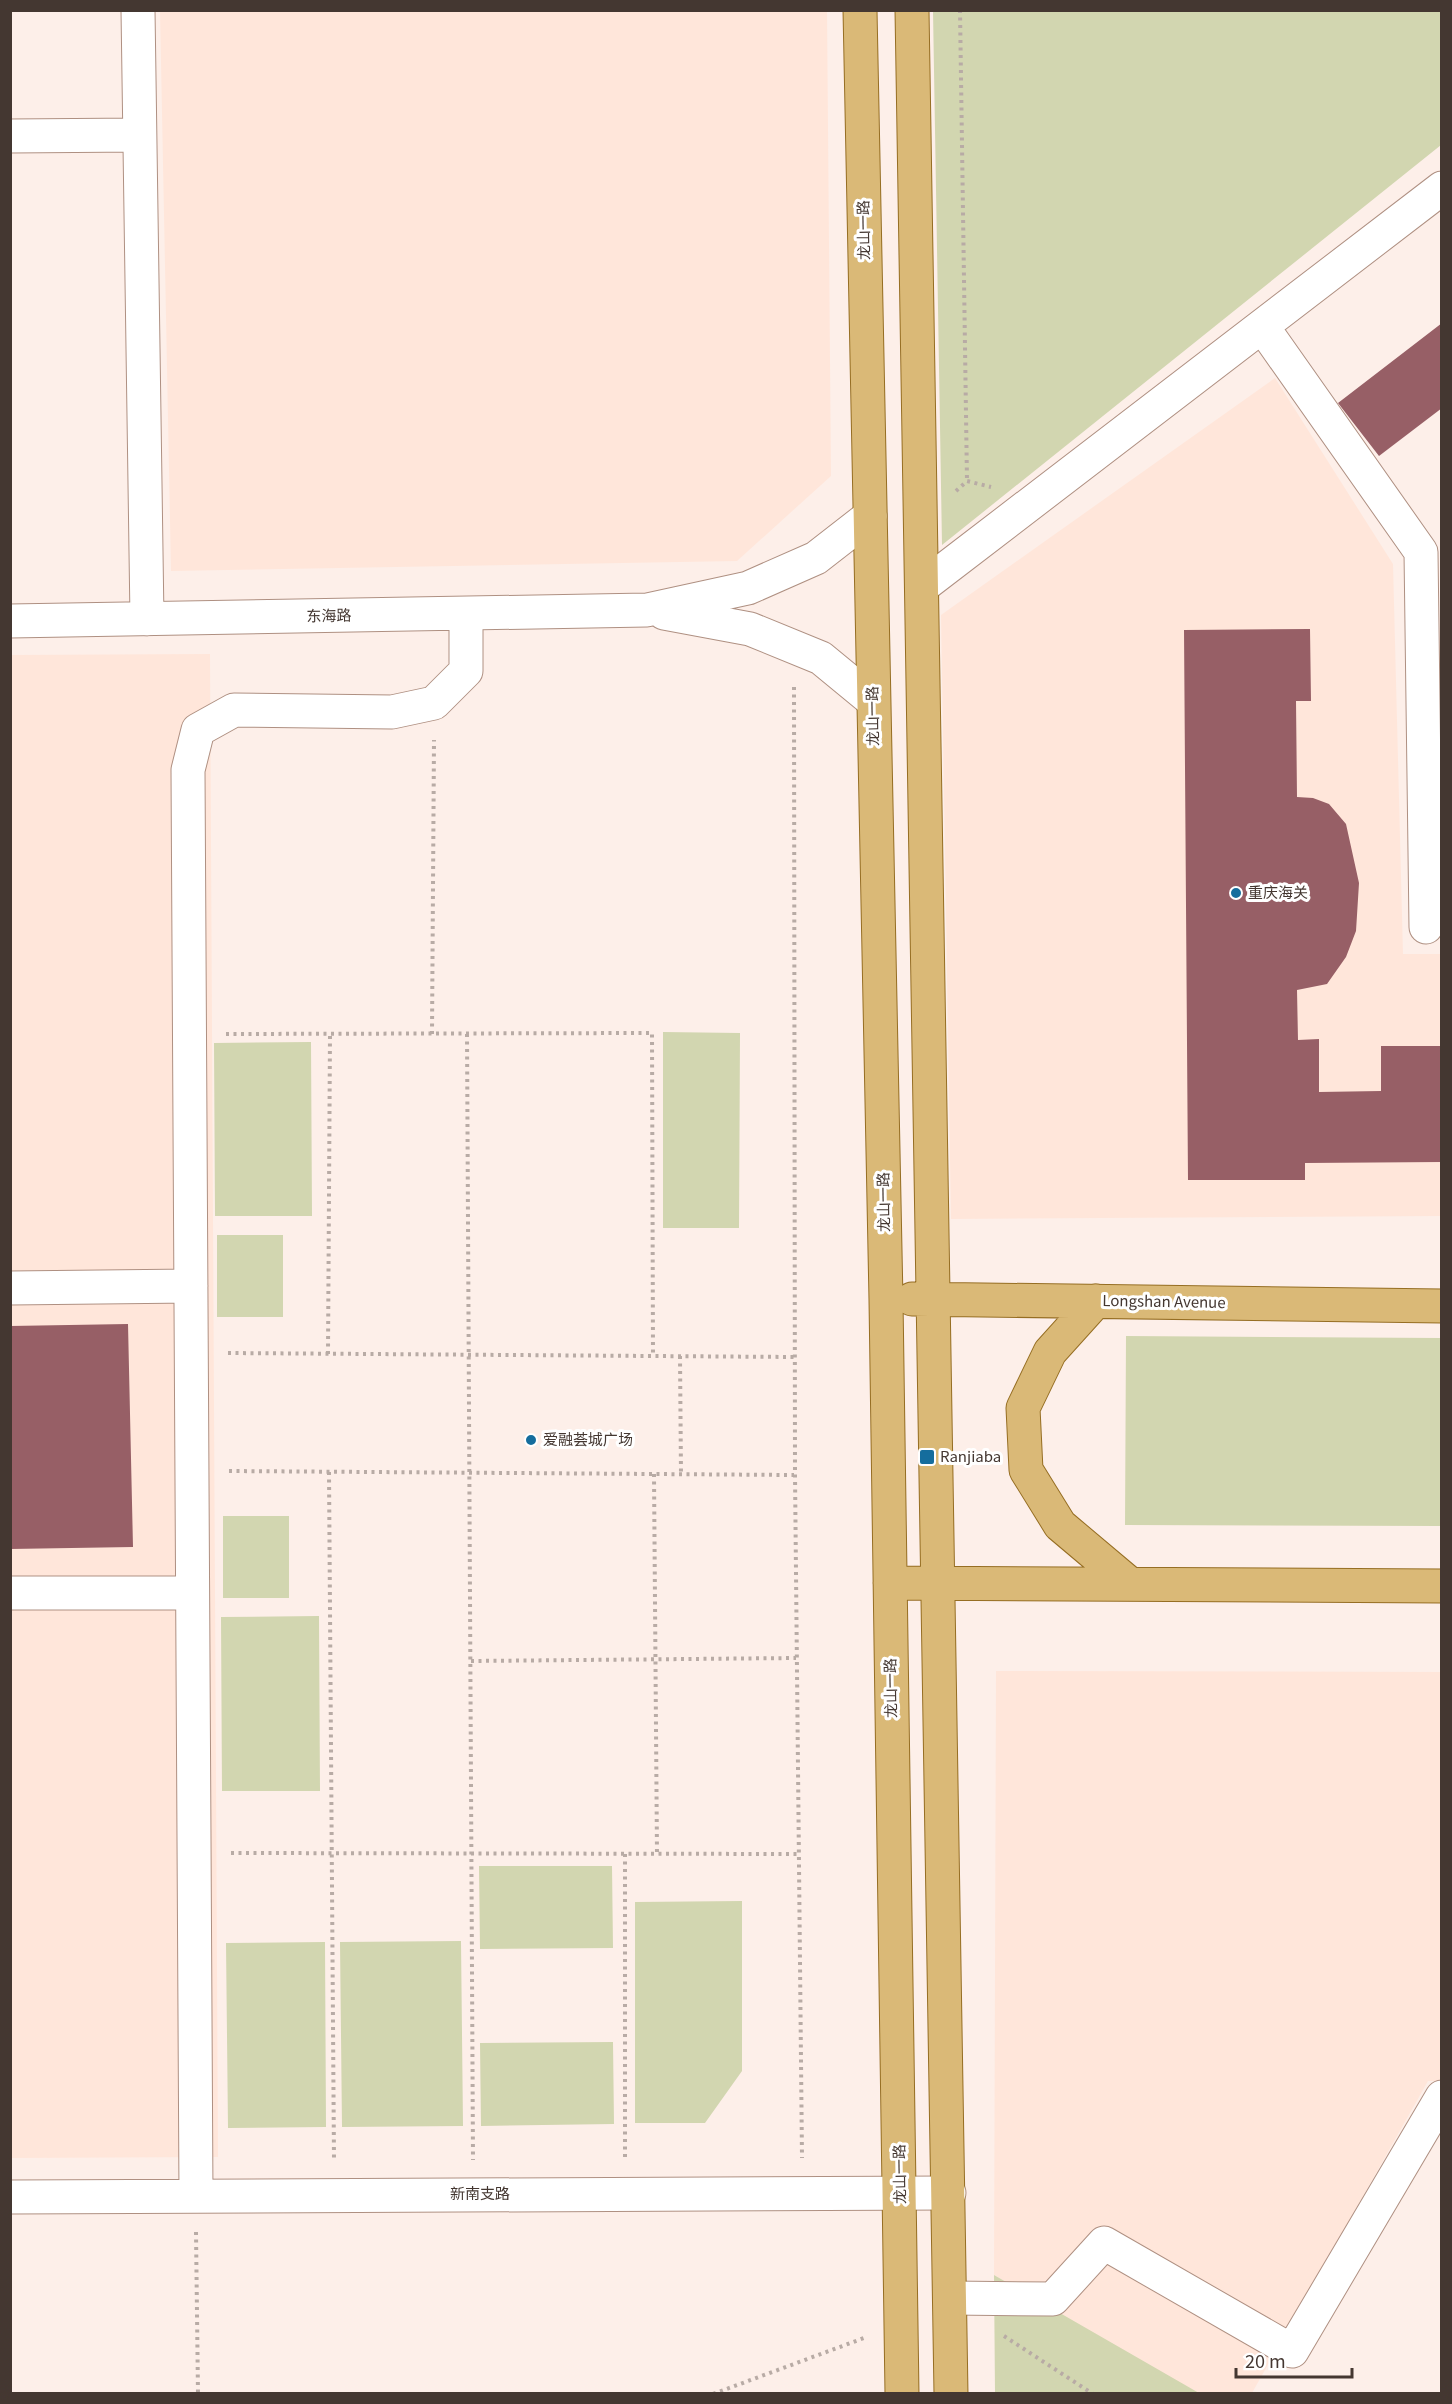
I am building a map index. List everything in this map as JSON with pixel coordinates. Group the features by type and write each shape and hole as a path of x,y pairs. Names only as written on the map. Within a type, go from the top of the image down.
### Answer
{"main road":[{"name":"龙山一路","path":"860,10 872,700 886,1300 901,2192 902,2394"},
{"path":"912,10 951,2394"},
{"name":"Longshan Avenue","path":"886,1300 1442,1306"},
{"path":"1096,1301 1050,1352 1023,1408 1026,1470 1060,1525 1130,1584"},
{"path":"890,1584 1442,1586"}],"street":[{"path":"138,10 147,619"},
{"path":"10,136 139,135"},
{"path":"923,586 1442,188"},
{"path":"1262,326 1421,552 1426,927"},
{"path":"647,610 748,588 816,558 870,516"},
{"path":"748,588 758,597 761,608 758,621 750,629"},
{"path":"647,610 750,629 821,658 872,700"},
{"name":"东海路","path":"10,621 647,610"},
{"path":"196,2195 188,770 198,730 234,710 392,712 434,703 466,671 466,614"},
{"path":"10,1288 191,1286"},
{"path":"10,1593 192,1593"},
{"path":"950,2298 1053,2299 1104,2243 1292,2352 1442,2097"},
{"name":"新南支路","path":"10,2197 949,2193"}],"path":[{"path":"921,522 967,481 960,10"},
{"path":"967,481 1036,498"},
{"path":"794,647 794,1357 802,2192"},
{"path":"432,1034 434,703"},
{"path":"189,1034 652,1033 653,1356"},
{"path":"328,1354 330,1034"},
{"path":"467,1034 473,2194"},
{"path":"191,1352 794,1357"},
{"path":"680,1356 681,1474"},
{"path":"192,1471 795,1475"},
{"path":"329,1472 334,2194"},
{"path":"654,1474 657,1854"},
{"path":"471,1661 796,1658"},
{"path":"194,1853 799,1854"},
{"path":"625,1854 625,2193"},
{"path":"196,2195 198,2394"},
{"path":"1004,2299 1004,2338 1093,2394"},
{"path":"713,2394 902,2324"}],"shaded area":[{"path":"160,11 827,11 831,476 737,561 171,571"},
{"path":"1275,378 1393,564 1403,954 1441,954 1441,1216 951,1219 941,615"},
{"path":"210,654 218,2157 11,2158 10,655"},
{"path":"996,1671 1441,1672 1441,2081 1428,2081 1252,2393 1195,2393 994,2275"}],"green space":[{"path":"933,11 1442,11 1441,145 942,545"},
{"path":"663,1032 740,1033 739,1228 663,1228"},
{"path":"311,1042 312,1216 215,1216 214,1043"},
{"path":"217,1235 283,1235 283,1317 217,1317"},
{"path":"1126,1336 1441,1338 1441,1526 1125,1525"},
{"path":"223,1516 289,1516 289,1598 223,1598"},
{"path":"319,1616 320,1791 222,1791 221,1617"},
{"path":"479,1866 612,1866 613,1948 480,1949"},
{"path":"742,1901 742,2071 705,2123 635,2123 635,1902"},
{"path":"461,1941 463,2126 342,2127 340,1942"},
{"path":"325,1942 326,2127 228,2128 226,1943"},
{"path":"613,2042 614,2124 481,2126 480,2043"},
{"path":"994,2275 1199,2393 995,2393"}],"building":[{"path":"1442,323 1442,408 1379,456 1338,403"},
{"path":"1310,629 1311,701 1296,701 1297,797 1313,798 1329,804 1346,824 1359,883 1356,931 1346,957 1327,984 1297,990 1298,1040 1319,1039 1319,1092 1381,1091 1381,1046 1442,1046 1442,1162 1305,1163 1305,1180 1188,1180 1184,630"},
{"path":"128,1324 133,1547 10,1549 10,1326"}],"place":[{"name":"重庆海关","path":"1236,893"},
{"name":"爱融荟城广场","path":"531,1440"},
{"name":"Ranjiaba","path":"927,1457"}]}
